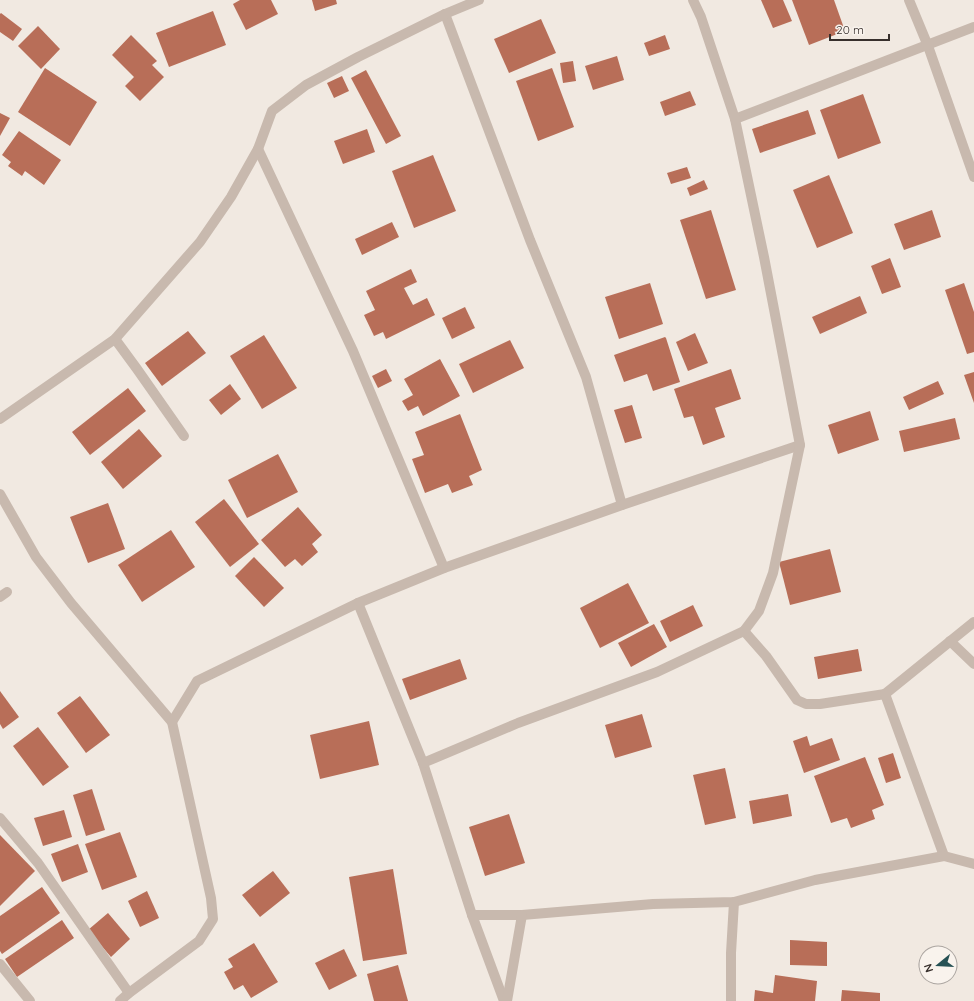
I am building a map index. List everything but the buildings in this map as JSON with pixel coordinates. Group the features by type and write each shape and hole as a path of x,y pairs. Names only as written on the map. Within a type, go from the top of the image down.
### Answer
{"street":[{"path":"0,419 114,339 200,242 232,197 258,149 272,111 306,85 358,57 445,14 480,0"},
{"path":"423,763 518,722 657,672 744,631 759,611 773,573 800,445 764,257 735,119 701,17 693,0"},
{"path":"909,0 928,46 974,177"},
{"path":"445,14 530,240 586,377 622,505"},
{"path":"735,119 928,46 974,27"},
{"path":"258,149 353,351 444,568"},
{"path":"114,339 142,375 184,436"},
{"path":"172,722 197,681 358,603 444,568 622,505 800,445"},
{"path":"0,494 36,557 71,603 172,722 211,898 213,919 199,940 120,1001"},
{"path":"358,603 423,763 472,915 506,1001"},
{"path":"744,631 766,656 797,700 806,704 820,704 886,694 950,640 974,622"},
{"path":"950,640 974,664"},
{"path":"886,694 944,856"},
{"path":"0,818 38,863 129,993"},
{"path":"472,915 522,915 653,904 734,902 815,880 944,856 974,864"},
{"path":"731,1001 734,902"},
{"path":"506,1001 522,915"},
{"path":"0,964 30,1001"}]}
